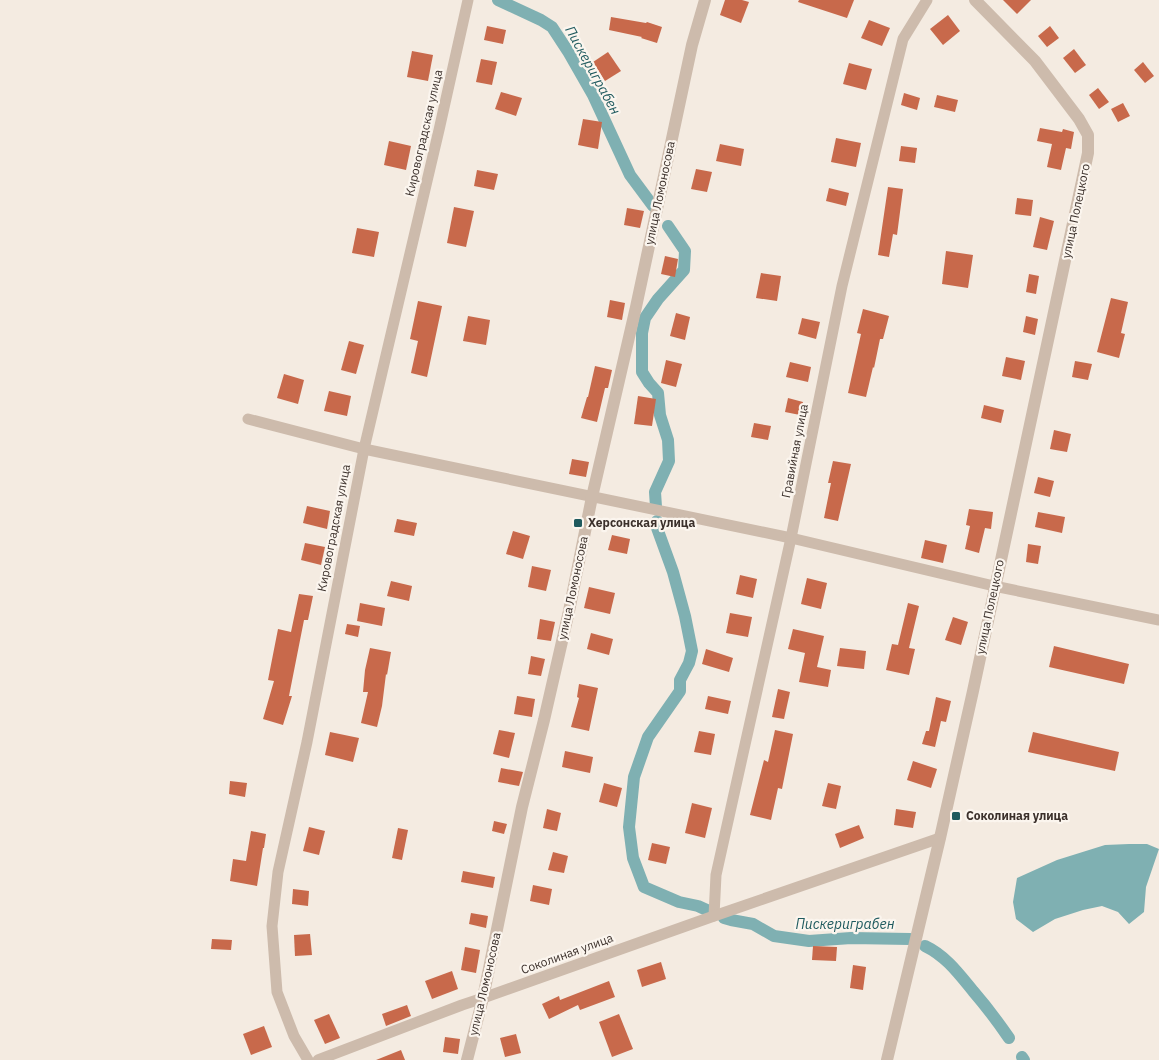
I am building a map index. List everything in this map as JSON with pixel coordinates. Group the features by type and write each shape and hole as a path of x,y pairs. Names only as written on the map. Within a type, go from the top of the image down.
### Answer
{"street":[{"name":"Кировоградская улица","path":"308,1060 294,1036 277,992 272,926 278,872 307,742 364,449 468,0"},
{"name":"улица Ломоносова","path":"467,1060 483,998 522,807 567,620 592,497 640,288 692,46 706,0"},
{"name":"Гравийная улица","path":"714,916 716,875 791,538 842,286 903,39 927,0"},
{"name":"улица Полецкого","path":"887,1060 973,691 1088,153 1088,135 1079,118 1035,61 975,0"},
{"path":"248,419 364,449 791,538 994,586 1159,620"},
{"name":"Соколиная улица","path":"318,1060 462,1005 940,838"}],"water":[{"path":"1147,844 1159,849 1146,887 1144,912 1129,924 1118,912 1102,906 1055,919 1033,932 1016,919 1013,902 1017,878 1057,860 1105,845"}],"building":[{"path":"725,0 749,2 741,23 720,15"},
{"path":"799,0 854,0 847,18 798,2"},
{"path":"1003,0 1031,0 1017,14"},
{"path":"948,15 960,31 943,45 930,29"},
{"path":"611,17 647,22 662,27 657,43 642,37 609,30"},
{"path":"869,20 890,28 882,46 861,38"},
{"path":"487,26 506,30 503,44 484,40"},
{"path":"1050,26 1059,38 1047,47 1038,36"},
{"path":"1074,49 1086,65 1075,73 1063,58"},
{"path":"412,51 433,55 428,81 407,77"},
{"path":"608,52 621,71 605,81 593,62"},
{"path":"481,59 497,62 492,85 476,82"},
{"path":"1143,62 1154,76 1145,83 1134,70"},
{"path":"849,63 872,69 866,90 843,84"},
{"path":"1098,88 1109,102 1099,109 1089,95"},
{"path":"501,92 522,98 516,116 495,109"},
{"path":"904,93 920,98 917,110 901,105"},
{"path":"937,95 958,100 955,112 934,107"},
{"path":"1123,103 1130,116 1118,122 1111,109"},
{"path":"583,119 602,122 598,149 578,145"},
{"path":"1040,128 1062,132 1063,129 1074,132 1071,149 1066,148 1061,170 1047,167 1052,144 1037,141"},
{"path":"836,138 861,143 856,167 831,162"},
{"path":"389,141 411,146 406,170 384,165"},
{"path":"720,144 744,149 741,166 716,161"},
{"path":"901,146 917,148 915,163 899,161"},
{"path":"696,169 712,172 707,192 691,189"},
{"path":"477,170 498,174 494,190 474,186"},
{"path":"888,187 903,189 897,235 893,234 889,257 878,255"},
{"path":"829,188 849,193 846,206 826,201"},
{"path":"1017,198 1033,200 1031,216 1015,214"},
{"path":"454,207 474,211 466,247 447,243"},
{"path":"627,208 644,211 640,228 624,225"},
{"path":"1040,217 1054,221 1047,250 1033,247"},
{"path":"357,228 379,232 374,257 352,253"},
{"path":"946,251 973,255 968,288 942,284"},
{"path":"665,256 678,259 675,277 661,274"},
{"path":"761,273 781,276 777,301 756,298"},
{"path":"1029,274 1039,276 1036,294 1026,292"},
{"path":"1111,298 1128,302 1121,333 1125,334 1119,358 1097,352"},
{"path":"610,300 625,303 622,320 607,317"},
{"path":"418,301 442,306 427,377 411,373 418,341 410,339"},
{"path":"863,309 889,316 883,339 880,339 866,397 848,393 861,334 857,333"},
{"path":"676,313 690,317 685,340 670,336"},
{"path":"468,316 490,320 486,345 463,341"},
{"path":"1026,316 1038,319 1035,335 1023,332"},
{"path":"802,318 820,322 816,339 798,334"},
{"path":"349,341 364,345 356,374 341,370"},
{"path":"1006,357 1025,361 1021,380 1002,376"},
{"path":"666,360 682,364 676,387 661,383"},
{"path":"1075,361 1092,364 1088,380 1072,377"},
{"path":"790,362 811,367 808,382 786,377"},
{"path":"595,366 612,370 608,388 605,388 597,422 581,418"},
{"path":"284,374 304,380 298,404 277,398"},
{"path":"329,391 351,396 347,416 324,411"},
{"path":"638,396 656,399 652,426 634,424"},
{"path":"788,398 803,402 800,415 785,412"},
{"path":"984,405 1004,410 1001,423 981,418"},
{"path":"754,423 771,426 768,440 751,437"},
{"path":"1054,430 1071,434 1067,452 1050,449"},
{"path":"572,459 589,462 586,477 569,474"},
{"path":"833,461 851,464 838,521 824,518 831,483 828,483"},
{"path":"1038,477 1054,481 1050,497 1034,493"},
{"path":"307,506 330,511 327,529 303,523"},
{"path":"969,509 993,512 991,529 985,528 979,553 965,549 970,526 966,525"},
{"path":"1038,512 1065,517 1062,533 1035,527"},
{"path":"397,519 417,523 414,536 394,532"},
{"path":"513,531 530,536 523,559 506,554"},
{"path":"612,535 630,539 627,554 608,550"},
{"path":"925,540 947,545 943,563 921,558"},
{"path":"305,543 325,547 321,565 301,560"},
{"path":"1028,544 1041,546 1038,564 1026,562"},
{"path":"532,566 551,570 546,591 528,587"},
{"path":"740,575 757,579 753,598 736,594"},
{"path":"807,578 827,583 821,609 801,604"},
{"path":"391,581 412,586 409,601 387,596"},
{"path":"589,587 615,593 610,614 584,608"},
{"path":"299,594 313,596 308,620 304,620 289,696 292,696 283,725 263,719 274,681 268,680 278,629 291,632"},
{"path":"360,603 385,608 382,626 357,621"},
{"path":"908,603 919,606 909,648 915,649 909,675 886,670 892,644 898,645"},
{"path":"730,613 752,617 748,637 726,633"},
{"path":"953,617 968,622 961,645 945,640"},
{"path":"540,619 555,622 551,641 537,639"},
{"path":"347,624 360,626 358,637 345,634"},
{"path":"793,629 824,636 817,667 831,670 828,687 799,682 805,653 788,649"},
{"path":"591,633 613,639 609,655 587,649"},
{"path":"1054,646 1129,664 1124,684 1049,667"},
{"path":"370,648 391,652 377,727 361,723 368,692 363,692"},
{"path":"840,648 866,651 864,669 837,666"},
{"path":"706,649 733,658 729,672 702,664"},
{"path":"531,656 545,659 541,676 528,674"},
{"path":"579,684 598,688 589,731 571,727 579,698 577,697"},
{"path":"778,689 790,692 784,719 772,717"},
{"path":"517,696 535,699 532,717 514,714"},
{"path":"708,696 731,701 728,714 705,709"},
{"path":"936,697 951,701 946,722 941,721 935,747 922,744 926,731 929,731"},
{"path":"499,730 515,733 509,758 493,754"},
{"path":"775,730 793,734 782,789 778,788 771,820 750,815 764,760 768,762"},
{"path":"699,731 715,734 711,755 694,752"},
{"path":"330,732 359,738 353,762 325,755"},
{"path":"1033,732 1119,752 1115,771 1028,752"},
{"path":"565,751 593,757 590,773 562,767"},
{"path":"913,761 937,769 931,788 907,780"},
{"path":"501,768 523,772 519,786 498,782"},
{"path":"230,781 247,783 245,797 229,794"},
{"path":"604,783 622,788 617,807 599,802"},
{"path":"828,783 841,786 836,809 822,806"},
{"path":"692,803 712,808 705,838 685,833"},
{"path":"547,809 561,813 557,831 543,828"},
{"path":"896,809 916,812 913,828 894,825"},
{"path":"494,821 507,824 504,834 492,831"},
{"path":"859,825 864,838 840,848 835,834"},
{"path":"309,827 325,831 319,855 303,851"},
{"path":"398,828 408,830 402,860 392,858"},
{"path":"251,831 266,834 257,886 230,881 233,859 246,861"},
{"path":"652,843 670,847 666,864 648,860"},
{"path":"553,852 568,856 564,873 548,870"},
{"path":"463,871 495,877 493,888 461,882"},
{"path":"533,885 552,889 549,905 530,901"},
{"path":"293,889 309,891 308,906 292,904"},
{"path":"471,913 488,916 486,928 469,924"},
{"path":"310,934 312,955 295,956 294,935"},
{"path":"212,939 232,940 231,950 211,949"},
{"path":"813,946 837,947 836,961 812,960"},
{"path":"465,947 480,950 476,973 461,970"},
{"path":"661,962 666,979 642,987 637,970"},
{"path":"853,965 866,967 863,990 850,988"},
{"path":"452,971 458,989 432,999 425,981"},
{"path":"609,981 615,997 580,1010 578,1005 549,1019 542,1004 559,996 560,1000"},
{"path":"407,1005 411,1016 386,1026 382,1014"},
{"path":"329,1014 340,1038 325,1044 314,1020"},
{"path":"619,1014 633,1049 612,1057 599,1022"},
{"path":"264,1026 272,1047 251,1055 243,1034"},
{"path":"516,1034 521,1053 505,1057 500,1038"},
{"path":"445,1037 460,1039 458,1054 443,1052"},
{"path":"401,1050 405,1060 376,1060"}],"waterway":[{"name":"Пискериграбен","path":"498,0 552,27 593,95 630,175 653,206"},
{"name":"Пискериграбен","path":"656,507 655,492 669,461 668,440 660,415 658,393 642,372 642,333 645,318 658,299 684,270 685,251 668,226"},
{"name":"Пискериграбен","path":"657,521 657,528 673,572 685,616 692,651 689,663 680,680 680,691 648,737 634,777 629,827 633,858 644,887 679,902 698,906 709,911"},
{"name":"Пискериграбен","path":"724,918 753,924 774,936 809,941 851,938 910,939"},
{"name":"Пискериграбен","path":"925,946 946,960 957,972 1009,1038"}],"place":[{"name":"Херсонская улица","path":"578,523"},
{"name":"Соколиная улица","path":"956,816"}]}
